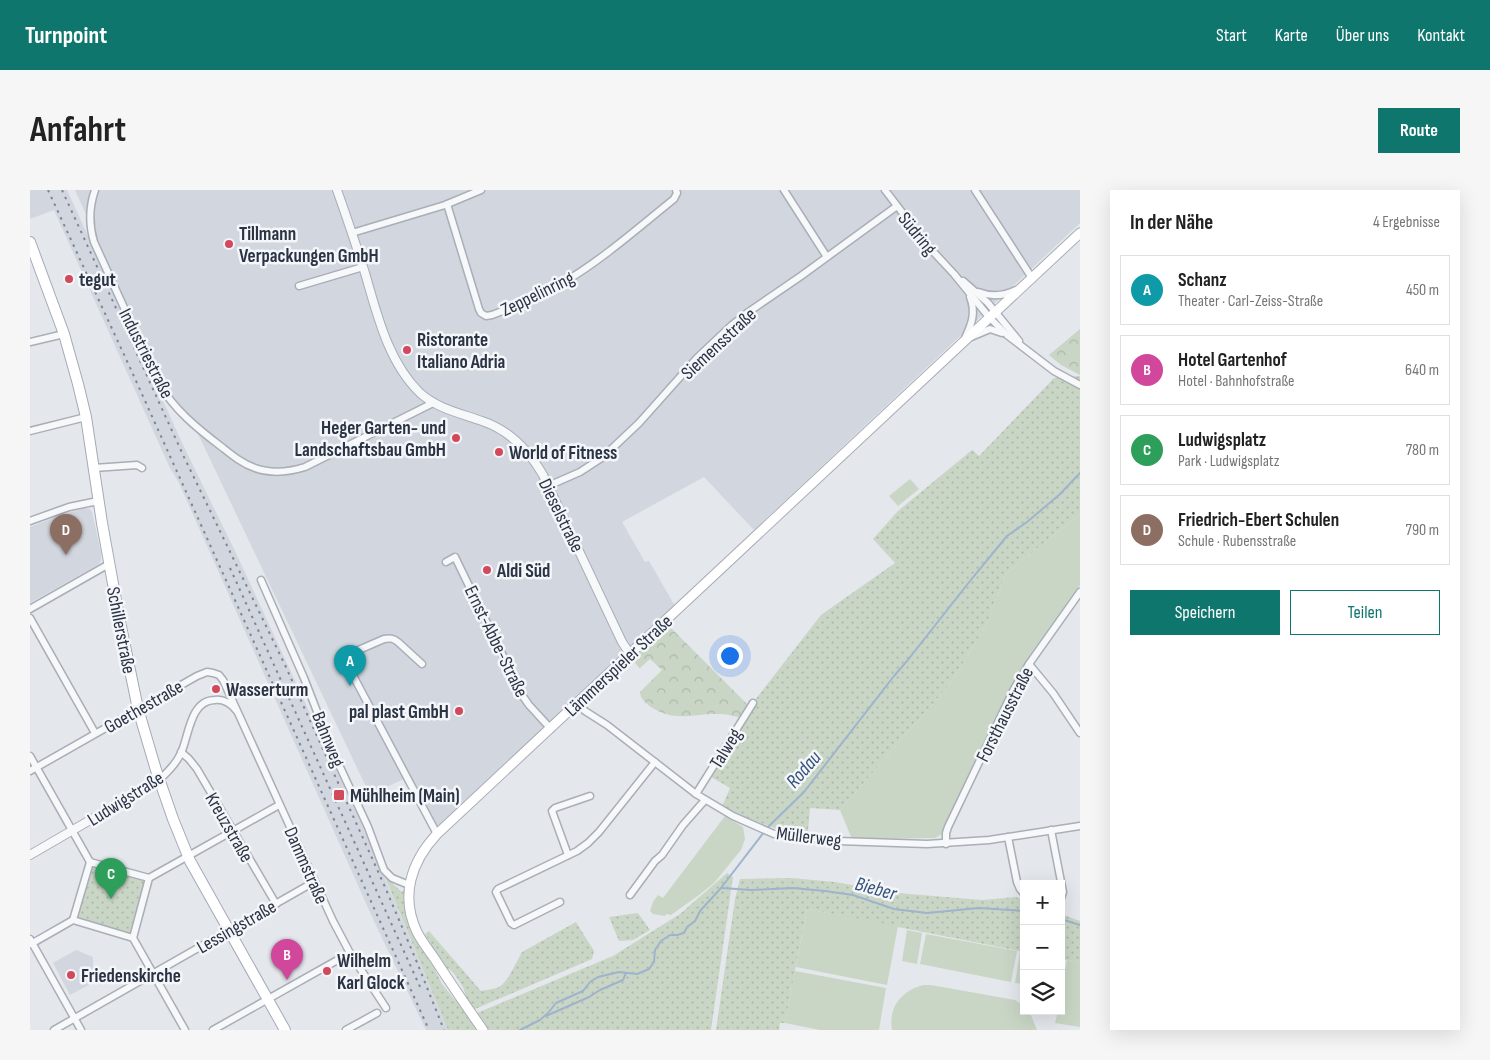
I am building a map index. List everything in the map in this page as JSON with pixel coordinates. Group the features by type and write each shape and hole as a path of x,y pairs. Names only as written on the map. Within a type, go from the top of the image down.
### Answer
{"main road":[{"name":"Lämmerspieler Straße","path":"483,1030 418,934 409,910 409,885 416,863 424,849 436,834 1080,233"},
{"name":"Schillerstraße","path":"30,242 33,261 64,334 86,417 109,564 138,709 159,780 188,856 285,1030"}],"street":[{"name":"Industriestraße","path":"95,190 91,203 90,222 94,242 158,382 182,414 206,436 241,462 267,471 286,472 305,468 433,402"},
{"name":"Dieselstraße","path":"337,190 377,315 396,360 405,375 417,389 433,402 448,410 483,421 506,432 530,455 548,486 622,642 630,654"},
{"path":"352,233 447,204 481,190"},
{"name":"Zeppelinring","path":"447,204 479,309 486,316 501,312 534,298 576,275 674,199 677,193 676,190"},
{"path":"784,190 828,257"},
{"name":"Südring","path":"885,190 927,245 992,315"},
{"path":"975,190 1032,278"},
{"name":"Siemensstraße","path":"548,486 580,472 603,457 639,423 697,358 724,332 747,313 897,206"},
{"path":"299,286 363,267"},
{"name":"Lämmerspieler Straße","path":"964,341 970,329 973,315 971,292 990,296 1002,295 1022,287"},
{"path":"992,315 1007,335 1054,371 1080,385"},
{"path":"992,315 1026,349"},
{"name":"Lämmerspieler Straße","path":"964,341 990,329 1007,335"},
{"path":"30,342 64,334"},
{"path":"30,431 86,417"},
{"path":"94,468 137,465 142,468"},
{"path":"30,521 69,507 98,501"},
{"name":"Ernst-Abbe-Straße","path":"446,562 455,557 525,700 550,729"},
{"path":"30,609 109,564"},
{"name":"Bahnweg","path":"261,580 304,678 332,750 370,833 384,870 392,878 409,885"},
{"name":"Forsthausstraße","path":"946,844 948,828 1012,694 1029,664 1079,597"},
{"path":"30,618 96,733"},
{"path":"422,664 398,642 389,638 354,652 351,655 348,666 436,834"},
{"path":"1029,664 1053,693 1080,733"},
{"name":"Goethestraße","path":"33,769 197,676 209,672 222,677 240,715"},
{"name":"Ludwigstraße","path":"30,855 159,780 174,765 182,752 192,721 204,704 212,700 223,701 234,708 240,715"},
{"name":"Müllerweg","path":"577,703 585,711 607,725 705,800 733,816 774,834 838,841 946,844 1080,826"},
{"name":"Talweg","path":"696,794 753,703"},
{"name":"Dammstraße","path":"240,715 279,805 339,934 386,1008"},
{"name":"Kreuzstraße","path":"182,752 195,765 276,904"},
{"path":"30,756 33,769 90,862 149,878 279,805"},
{"path":"560,902 514,925 511,923 496,892 498,889 584,846 596,836 655,762"},
{"path":"568,855 552,812 555,808 590,796"},
{"path":"630,895 683,825 705,800"},
{"path":"1051,830 1061,880"},
{"path":"1008,837 1020,889"},
{"path":"73,920 90,862"},
{"path":"149,878 133,938 185,1030"},
{"name":"Lessingstraße","path":"54,1030 314,882"},
{"path":"81,1030 31,942 73,920 133,938"},
{"path":"213,1030 350,953"},
{"path":"346,1030 378,1012"}],"shaded area":[{"path":"30,190 67,190 184,447 236,553 371,845 448,1030 426,1030 373,919 179,483 169,466 54,210 30,219"},
{"path":"75,190 1080,190 1080,223 754,530 704,477 622,522 645,562 649,561 675,606 437,828 410,776 370,795 189,415 168,392 159,378"},
{"path":"84,508 90,509 92,512 101,553 99,564 30,603 30,527"},
{"path":"76,950 93,957 93,965 99,979 70,995 53,963"}],"green space":[{"path":"1080,329 1080,375 1061,365 1049,355"},
{"path":"1080,376 1080,514 1009,571 1004,578 987,624 951,683 840,810 810,808 808,831 783,831 721,809 730,788 706,774 741,718 821,615 895,563 873,539 898,511 972,450 979,456 1054,378"},
{"path":"910,479 919,489 898,506 889,496"},
{"path":"1080,514 1080,585 1025,664 1007,694 942,834 935,838 852,839 840,810 951,683 987,624 1004,578 1009,571"},
{"path":"668,625 749,706 741,718 722,714 668,715 651,707 643,700 640,692 662,670 650,659 640,668 631,659"},
{"path":"725,816 743,827 745,839 741,850 714,883 699,895 671,915 653,914 650,911 658,895 663,898"},
{"path":"91,865 146,880 131,935 76,919"},
{"path":"727,873 733,877 711,1030 489,1030 477,1013 613,956 680,914"},
{"path":"385,877 402,892 404,889 405,908 412,930 436,968 435,970 442,984 455,1000 461,1004 478,1030 448,1030"},
{"path":"791,878 835,882 897,893 982,900 1016,897 1020,898 1020,951 807,909 785,1023 780,1023 779,1030 716,1030 735,899 740,879"},
{"path":"807,909 898,926 887,985 796,967"},
{"path":"638,913 650,930 633,940 619,941 609,917"},
{"path":"1065,915 1080,921 1080,962 1065,960"},
{"path":"576,922 594,951 592,959 475,1009 467,1000 463,987 453,972 444,966 425,934 429,931 481,991 497,988 502,985 508,978 522,952"},
{"path":"907,930 922,933 917,964 902,961"},
{"path":"926,934 1017,951 1011,982 920,964"},
{"path":"1020,952 1020,984 1015,983"},
{"path":"1067,960 1080,962 1080,1027 1055,1023 1057,1015 1065,1015 1065,970"},
{"path":"795,971 886,988 879,1030 820,1030 785,1023"},
{"path":"931,985 1015,1000 1020,1003 1020,1015 1031,1015 1037,1030 892,1030 892,1014 898,1001 903,995 916,987"}],"waterway":[{"name":"Rodau","path":"767,828 804,792 894,676 1007,536 1059,495 1080,473"},
{"name":"Rodau","path":"520,1030 540,1020 556,1003 583,991 590,982 598,977 619,972 637,974 649,969 654,962 655,950 661,941 670,935 684,933 764,832"},
{"name":"Bieber","path":"722,888 751,890 793,888 825,891 853,895 894,909 927,913 979,908 1020,911"},
{"name":"Bieber","path":"1065,920 1080,925"},
{"path":"546,1016 623,980 626,973"}],"railway":[{"path":"48,190 429,1030"},
{"path":"62,190 184,457 285,665 385,887 444,1030"},
{"path":"230,568 421,989"}],"place":[{"name":"Tillmann Verpackungen GmbH","path":"229,244"},
{"name":"tegut","path":"69,279"},
{"name":"Ristorante Italiano Adria","path":"407,350"},
{"name":"Heger Garten- und Landschaftsbau GmbH","path":"456,438"},
{"name":"World of Fitness","path":"499,452"},
{"name":"Friedrich-Ebert Schulen","path":"66,555"},
{"name":"Aldi Süd","path":"487,570"},
{"name":"Schanz","path":"350,686"},
{"name":"Wasserturm","path":"216,689"},
{"name":"pal plast GmbH","path":"459,711"},
{"name":"Mühlheim (Main)","path":"339,795"},
{"name":"Ludwigsplatz","path":"111,899"},
{"name":"Wilhelm Karl Glock","path":"327,971"},
{"name":"Friedenskirche","path":"71,975"},
{"name":"Hotel Gartenhof","path":"287,980"}]}
